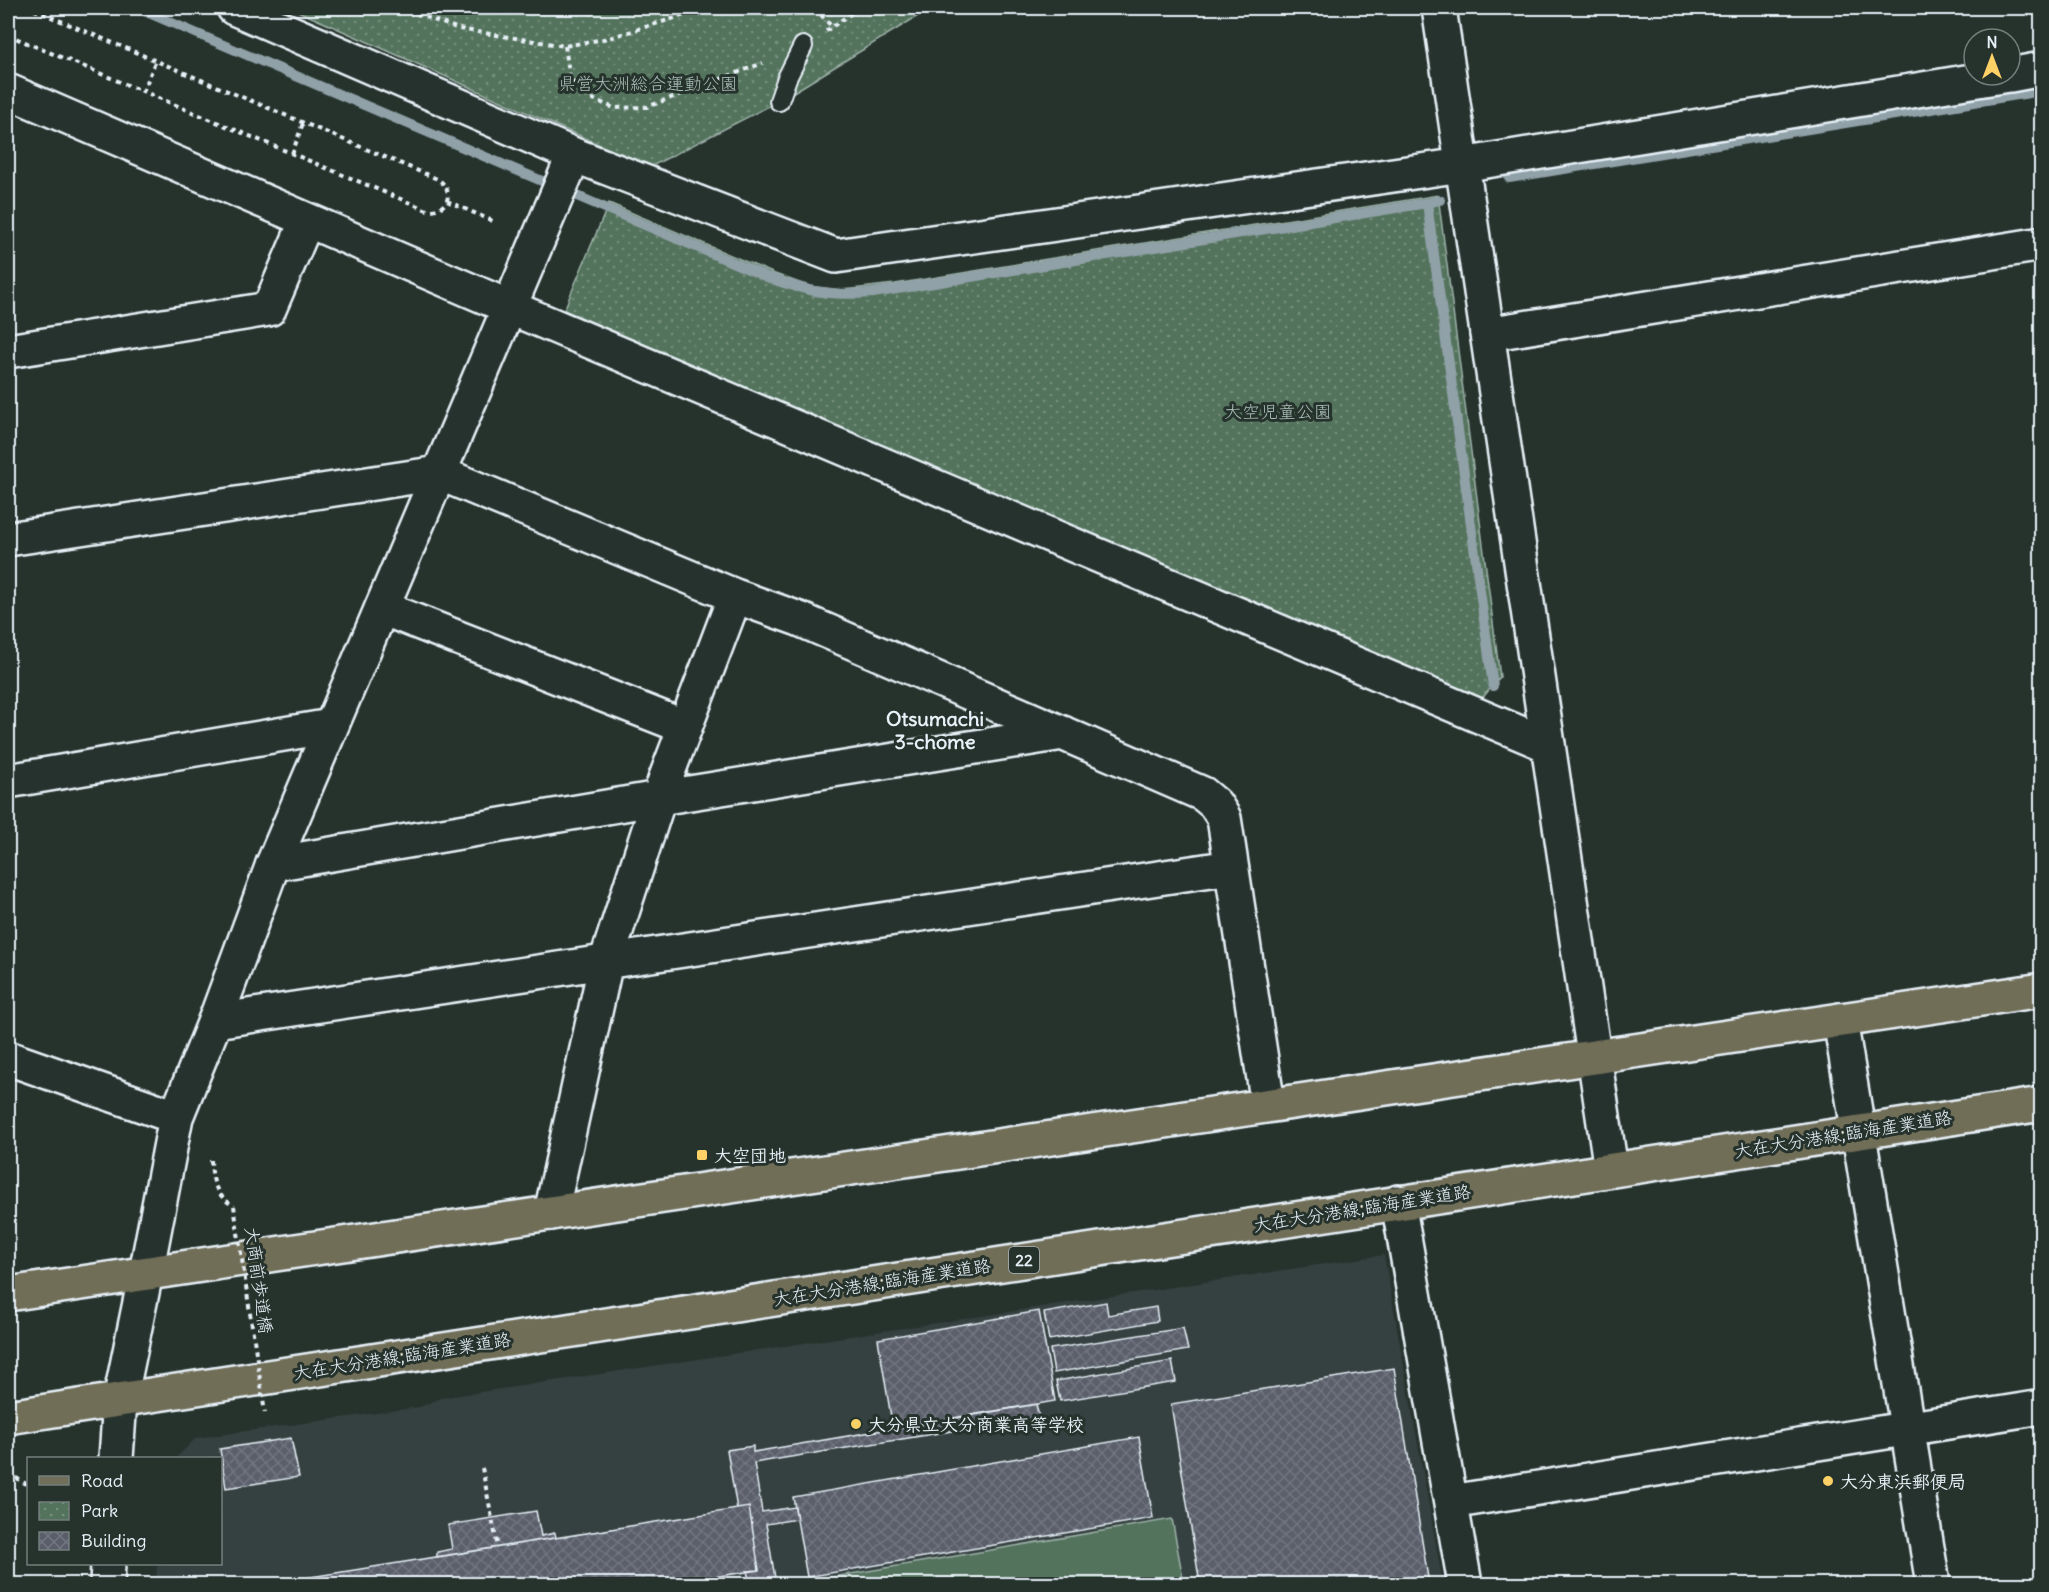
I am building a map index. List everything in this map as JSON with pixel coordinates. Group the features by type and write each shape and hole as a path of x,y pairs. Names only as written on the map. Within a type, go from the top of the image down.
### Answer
{"main road":[{"path":"8,1294 2042,990"},
{"name":"大在大分港線;臨海産業道路","path":"8,1417 2042,1104"}],"street":[{"path":"234,8 574,155 836,256 1462,165 1962,83"},
{"path":"1439,8 1611,1170"},
{"path":"2022,73 2042,69"},
{"path":"9,94 1548,745"},
{"path":"116,1457 120,1400 147,1273 176,1117 215,1022 273,864 574,155"},
{"path":"8,351 269,309 307,220"},
{"path":"1487,334 2042,244"},
{"path":"8,539 439,473 735,596 799,619 1203,794 1215,804 1224,818 1268,1105"},
{"path":"551,1213 606,962 659,798 735,596"},
{"path":"382,608 685,727"},
{"path":"8,781 332,726"},
{"path":"273,864 659,798 1063,733"},
{"path":"215,1022 1231,867"},
{"path":"1840,1020 1933,1584"},
{"path":"8,1058 176,1117"},
{"path":"1398,1202 1465,1584"},
{"path":"1450,1502 2042,1407"},
{"path":"107,1584 108,1565"}],"lane":[{"path":"780,100 787,78 802,46"}],"path":[{"path":"8,35 427,210 438,210 447,201 448,191 441,181 30,8"},
{"path":"400,8 459,29 566,46 609,38 708,8"},
{"path":"814,8 832,27"},
{"path":"566,46 570,79 585,96 614,108 647,107 758,66 802,46 859,8"},
{"path":"144,92 156,60"},
{"path":"292,154 303,123"},
{"path":"447,201 495,222"},
{"name":"大商前歩道橋","path":"211,1160 212,1179 217,1191 234,1206 265,1413"},
{"path":"482,1468 498,1548"},
{"path":"8,1473 27,1484"}],"shaded area":[{"name":"大分県立大分商業高等学校","path":"1384,1255 1443,1584 156,1584 157,1565 222,1565 222,1457 177,1457 196,1438 420,1407 441,1398"}],"green space":[{"name":"県営大洲総合運動公園","path":"291,8 931,8 779,101 650,167"},
{"name":"大空児童公園","path":"1438,195 1500,677 1479,702 564,310 609,203 775,274 808,286 843,290 895,284"},
{"path":"1172,1519 1184,1584 792,1584"}],"building":[{"path":"1106,1302 1108,1315 1156,1307 1158,1321 1049,1340 1044,1313"},
{"path":"1039,1311 1055,1401 893,1429 878,1339"},
{"path":"1183,1328 1188,1350 1054,1373 1050,1349"},
{"path":"1172,1361 1176,1382 1060,1401 1056,1381"},
{"path":"1394,1368 1429,1584 1200,1584 1171,1404"},
{"path":"1036,1404 1039,1417 754,1463 762,1512 795,1507 797,1519 766,1524 776,1584 750,1584 747,1571 759,1570 749,1507 737,1509 727,1450 753,1446 753,1452"},
{"path":"1139,1437 1153,1518 807,1577 793,1497"},
{"path":"291,1438 299,1477 226,1488 220,1449"},
{"path":"749,1507 759,1570 667,1584 267,1584"},
{"path":"536,1511 541,1536 555,1533 556,1538 437,1557 437,1552 452,1549 448,1525"}],"waterway":[{"path":"137,8 769,278 820,292 873,293 1427,203 1493,686"},
{"path":"1509,178 2042,91"},
{"path":"1427,203 1440,200"}],"place":[{"name":"大空団地","path":"702,1155"},
{"name":"大分県立大分商業高等学校","path":"856,1424"},
{"name":"大分東浜郵便局","path":"1828,1481"}],"district":[{"name":"Otsumachi 3-chome","path":"935,730"}]}
